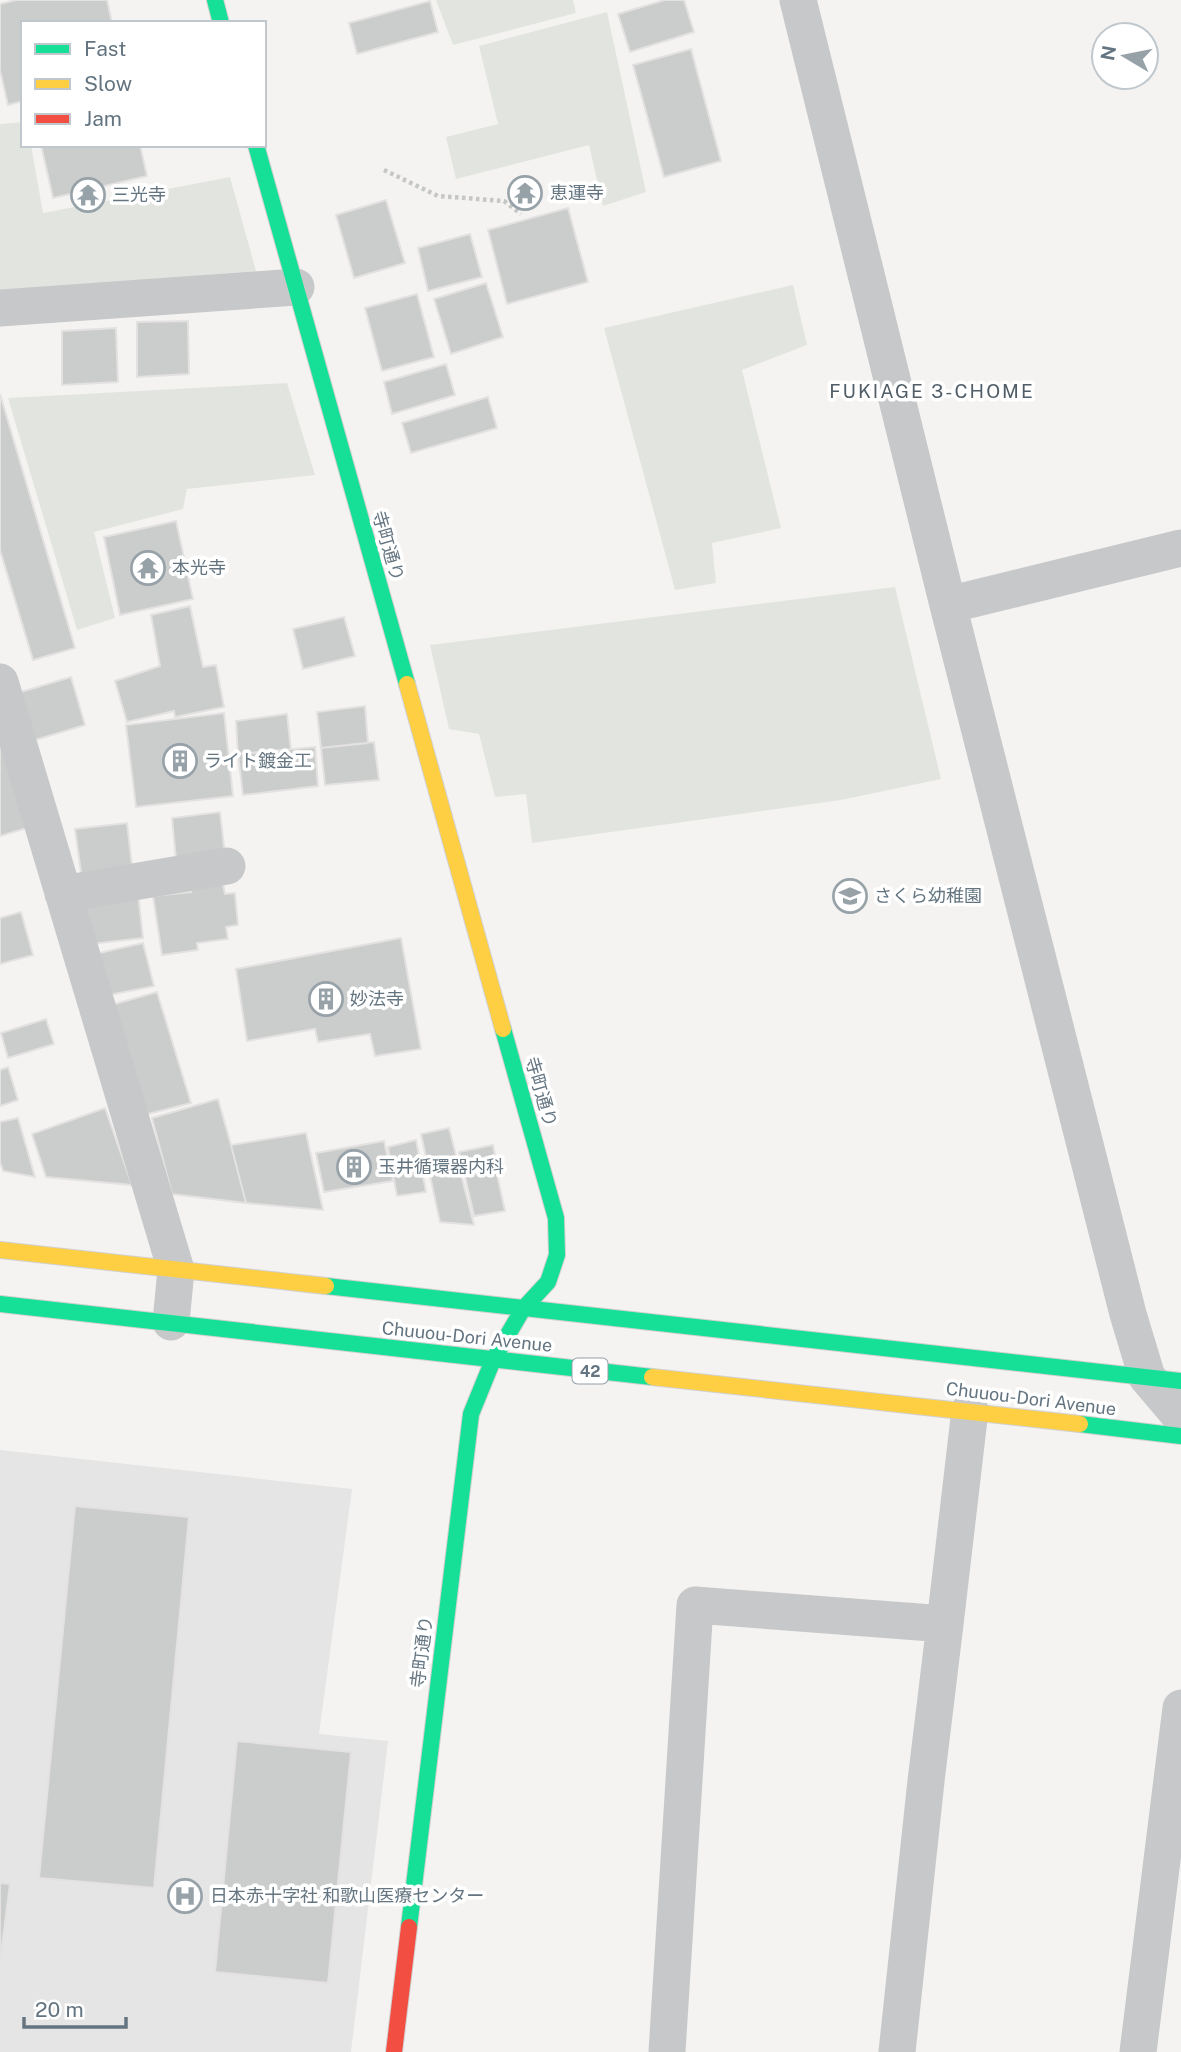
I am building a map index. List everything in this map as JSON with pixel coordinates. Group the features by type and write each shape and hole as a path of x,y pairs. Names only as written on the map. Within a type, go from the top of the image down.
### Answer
{"main road":[{"path":"215,0 220,21"},
{"name":"寺町通り","path":"257,147 556,1217 557,1255 548,1282 523,1309 493,1360 471,1414 394,2052"},
{"name":"Chuuou-Dori Avenue","path":"0,1250 1164,1379"},
{"name":"Chuuou-Dori Avenue","path":"0,1304 493,1360 970,1410 1181,1436"}],"street":[{"path":"798,0 1128,1314 1164,1379 1181,1417"},
{"path":"0,308 296,287"},
{"path":"948,605 1181,548"},
{"path":"0,682 176,1270 171,1322"},
{"path":"63,894 227,866"},
{"path":"897,2052 970,1410"},
{"path":"667,2052 695,1605 945,1624"},
{"path":"1138,2052 1181,1708"}],"path":[{"path":"384,170 438,196 504,201 521,214"}],"shaded area":[{"path":"436,0 573,0 576,13 453,45"},
{"path":"607,12 646,192 603,206 589,145 456,179 446,137 498,124 479,46"},
{"path":"21,122 21,147 31,147 43,213 230,177 256,271 0,292 0,124"},
{"path":"793,285 807,345 742,370 781,528 712,543 716,583 675,590 604,328"},
{"path":"287,383 315,475 187,489 183,509 94,532 115,618 77,630 8,398"},
{"path":"895,587 941,779 841,800 532,843 526,794 495,797 479,734 449,729 430,645"},
{"name":"日本赤十字社 和歌山医療センター","path":"0,1450 352,1489 319,1734 388,1741 351,2052 0,2052"}],"building":[{"path":"16,0 107,0 112,21 21,21 21,102 8,105 0,70 0,4"},
{"path":"665,0 684,0 694,32 630,52 618,14"},
{"path":"430,1 438,32 357,54 349,23"},
{"path":"691,49 721,161 664,177 633,65"},
{"path":"41,147 140,147 147,176 53,198"},
{"path":"386,200 405,263 354,278 336,215"},
{"path":"568,208 588,282 507,304 488,230"},
{"path":"470,234 482,277 428,291 418,248"},
{"path":"486,283 503,337 451,354 434,299"},
{"path":"417,294 434,357 382,371 365,308"},
{"path":"188,321 189,374 137,377 137,322"},
{"path":"116,328 118,382 62,385 62,331"},
{"path":"446,364 455,395 392,414 384,382"},
{"path":"0,394 75,648 33,660 0,550"},
{"path":"488,397 497,428 411,453 402,423"},
{"name":"本光寺","path":"176,521 193,599 120,615 104,537"},
{"path":"190,606 203,667 216,665 224,707 175,717 174,711 127,722 115,681 160,666 151,615"},
{"path":"344,617 355,656 303,669 293,629"},
{"path":"71,677 85,725 35,740 21,692"},
{"path":"365,706 368,743 321,748 317,712"},
{"name":"ライト鍍金工","path":"224,713 233,796 136,807 126,725"},
{"path":"287,714 291,750 238,754 236,721"},
{"path":"0,738 30,827 0,836"},
{"path":"374,742 379,780 325,785 321,748"},
{"path":"315,747 318,786 243,795 238,754"},
{"path":"220,812 225,855 176,860 172,818"},
{"path":"127,823 133,874 82,880 75,829"},
{"path":"222,879 225,894 235,893 238,925 226,927 228,939 197,943 198,950 162,955 153,896 191,892 191,883"},
{"path":"138,893 143,938 91,944 85,901"},
{"path":"21,912 33,955 0,964 0,918"},
{"name":"妙法寺","path":"401,938 421,1049 375,1056 370,1034 318,1042 315,1029 247,1041 236,969"},
{"path":"143,943 154,986 104,996 95,954"},
{"path":"157,992 191,1103 140,1116 108,1006"},
{"path":"46,1019 54,1044 8,1058 1,1033"},
{"path":"8,1067 18,1100 0,1106 0,1070"},
{"path":"218,1099 246,1203 172,1194 152,1118"},
{"path":"105,1108 132,1185 46,1177 32,1134"},
{"path":"18,1118 35,1177 3,1171 0,1162 0,1122"},
{"path":"449,1128 474,1225 440,1222 421,1134"},
{"path":"306,1133 323,1210 246,1203 231,1145"},
{"path":"416,1140 426,1192 397,1196 388,1147"},
{"name":"玉井循環器内科","path":"384,1141 393,1181 324,1192 316,1153"},
{"path":"493,1145 497,1166 464,1173 459,1152"},
{"path":"496,1170 505,1211 474,1216 465,1176"},
{"path":"75,1506 189,1517 154,1888 39,1878"},
{"path":"237,1741 351,1752 328,1983 215,1972"},
{"path":"0,1883 10,1884 0,1961"}],"traffic: fast":[{"path":"215,0 220,21"},
{"path":"257,147 407,684"},
{"path":"409,1927 471,1414 493,1360 523,1309 548,1282 557,1255 556,1218 503,1029"},
{"path":"326,1286 1181,1381"},
{"path":"0,1304 652,1377"},
{"path":"1080,1424 1181,1436"}],"traffic: slow":[{"path":"407,684 503,1029"},
{"path":"0,1250 326,1286"},
{"path":"652,1377 1080,1424"}],"traffic: jam":[{"path":"394,2052 409,1927"}],"place":[{"name":"恵運寺","path":"525,193"},
{"name":"三光寺","path":"88,195"},
{"name":"本光寺","path":"148,568"},
{"name":"ライト鍍金工","path":"180,761"},
{"name":"さくら幼稚園","path":"850,896"},
{"name":"妙法寺","path":"326,999"},
{"name":"玉井循環器内科","path":"354,1167"},
{"name":"日本赤十字社 和歌山医療センター","path":"185,1896"}],"district":[{"name":"FUKIAGE 3-CHOME","path":"932,391"}]}
